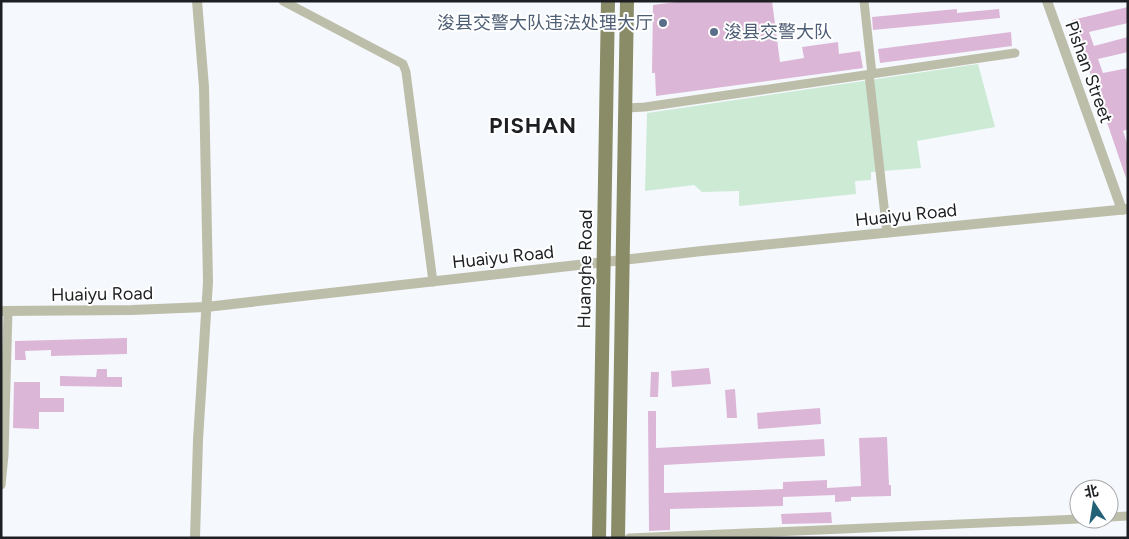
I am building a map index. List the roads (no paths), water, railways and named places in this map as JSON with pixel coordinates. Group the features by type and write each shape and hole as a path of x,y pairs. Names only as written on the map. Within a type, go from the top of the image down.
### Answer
{"main road":[{"name":"Huanghe Road","path":"599,538 608,1"},
{"path":"618,538 628,1"}],"street":[{"path":"195,538 208,282 204,87 197,1"},
{"path":"283,1 403,64 406,72 433,282"},
{"path":"864,1 887,233"},
{"name":"Pishan Street","path":"1046,1 1125,210"},
{"path":"626,108 645,107 1014,53"},
{"name":"Huaiyu Road","path":"5,311 132,310 206,307 604,262 1125,210"},
{"path":"1,485 4,455 5,311"},
{"path":"629,538 767,535 1069,520"}],"place":[{"name":"浚县交警大队违法处理大厅","path":"663,23"},
{"name":"浚县交警大队","path":"714,32"}],"district":[{"name":"PISHAN","path":"533,125"}]}
